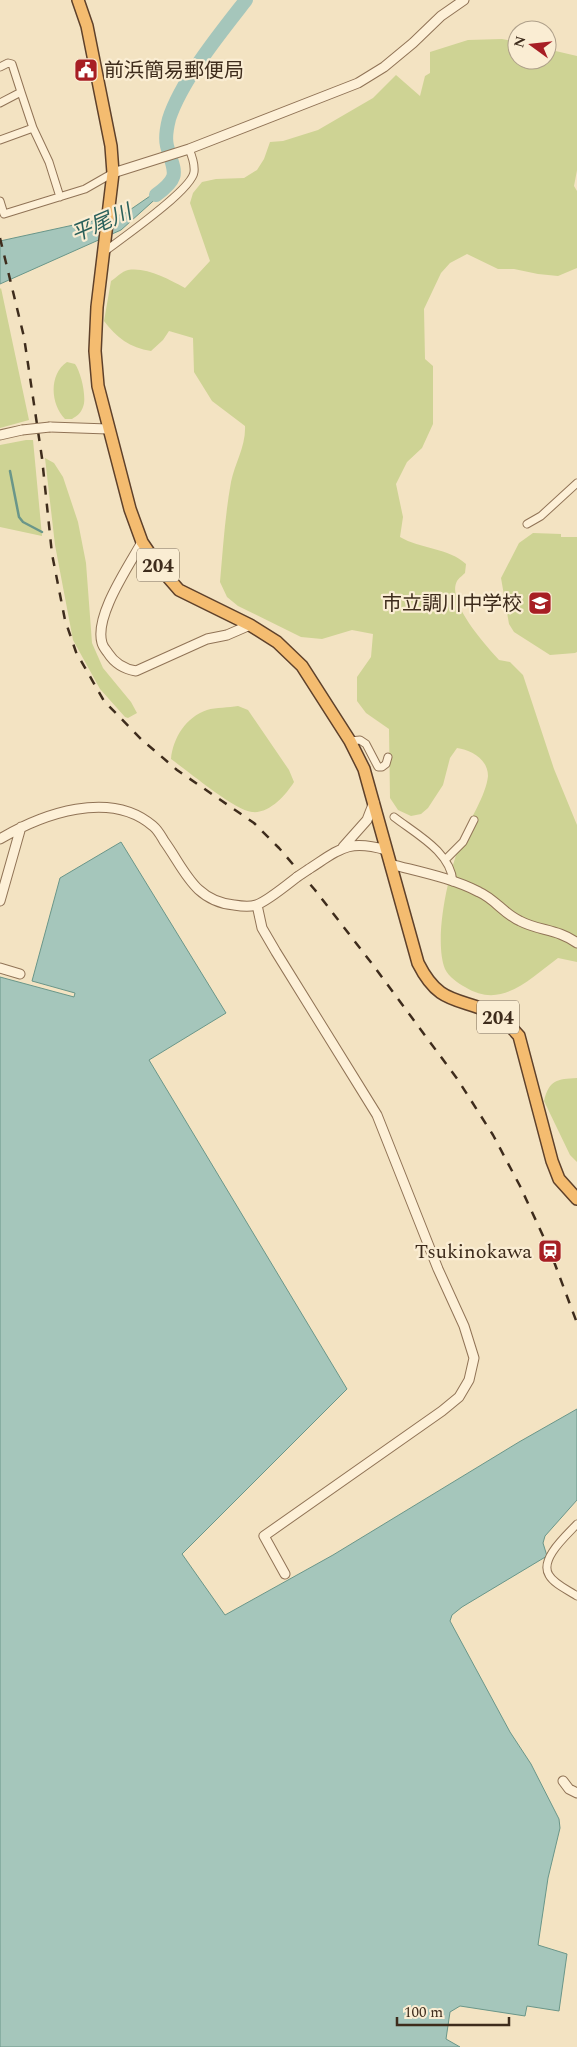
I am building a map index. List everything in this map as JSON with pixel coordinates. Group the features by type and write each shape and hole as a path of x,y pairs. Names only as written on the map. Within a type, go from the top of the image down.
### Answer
{"highway":[{"name":"204","path":"78,0 87,26 111,146 113,173 97,307 94,351 98,386 130,509 142,542 159,567 179,590 250,624 277,642 302,666 350,741 364,769 418,963 425,978 438,991 450,999 494,1013 508,1023 519,1036 552,1161 559,1179 577,1199"}],"street":[{"path":"0,201 4,214 60,197 84,189 113,173 167,157 358,83 384,67 441,16 464,0"},
{"path":"0,67 8,63 12,64 33,128 50,162 60,197"},
{"path":"0,104 21,92"},
{"path":"0,140 33,128"},
{"path":"104,249 177,196 190,183 194,173 194,162 186,150"},
{"path":"0,435 50,427 108,429"},
{"path":"526,524 541,516 577,483"},
{"path":"142,542 107,606 102,624 102,643 111,658 124,669 136,671 207,638 227,635 250,624"},
{"path":"350,741 360,740 366,744 378,767 386,764 388,757"},
{"path":"0,839 21,827 68,810 96,808 126,810 141,817 155,828 195,889 221,904 257,905 343,847 366,820 374,800"},
{"path":"394,817 434,847 446,859 453,874 453,882"},
{"path":"446,859 463,842 474,820"},
{"path":"0,901 21,827"},
{"path":"343,847 360,844 386,850"},
{"path":"390,864 453,882 479,892 492,899 509,915 522,922 565,935 577,943"},
{"path":"257,905 262,928 377,1115 438,1269 464,1326 474,1358 469,1380 459,1397 264,1536 285,1574"},
{"path":"0,968 20,974"},
{"path":"577,1524 551,1554 546,1567 548,1575 577,1596"},
{"path":"563,1781 569,1790 577,1793"}],"green space":[{"path":"468,40 507,40 507,70 557,70 557,51 577,56 577,170 574,186 577,191 577,268 558,276 514,269 498,269 467,254 450,263 441,273 424,309 425,359 433,366 433,424 422,448 407,462 396,484 403,517 400,537 451,555 466,564 465,573 457,581 455,590 462,612 477,634 499,660 510,662 523,675 554,769 577,825 577,962 558,958 514,989 491,995 478,993 465,987 449,975 445,969 442,956 441,940 444,904 452,868 465,832 487,784 488,776 485,765 478,756 457,748 450,758 443,785 428,808 421,814 411,816 398,810 390,798 389,729 366,713 357,701 357,677 371,657 373,634 352,630 322,639 301,637 238,606 227,597 220,582 226,519 231,482 242,447 245,426 212,401 194,372 193,338 169,331 163,340 151,351 143,350 124,341 104,321 111,281 124,272 128,270 143,270 185,288 210,261 190,203 193,193 202,182 216,179 244,178 257,170 264,159 270,142 283,141 318,130 373,98 396,75 420,96 425,76 430,73 430,52"},
{"path":"0,289 29,420 0,428"},
{"path":"67,362 75,364 84,392 82,409 72,419 65,419 60,413 54,398 57,374"},
{"path":"33,440 42,536 0,527 0,445"},
{"path":"45,458 54,463 63,477 78,522 86,563 92,643 103,668 131,702 137,713 128,718 100,689 73,640 55,545"},
{"name":"市立調川中学校","path":"533,533 561,534 561,537 577,537 577,652 575,653 550,655 514,632 509,624 501,578 519,543"},
{"path":"238,706 248,710 289,770 294,782 276,803 258,812 244,810 234,805 171,759 178,736 193,718 211,709"},
{"path":"577,1078 577,1162 570,1155 544,1101 548,1089 555,1082"}],"water":[{"path":"169,183 161,194 121,230 0,284 0,241 124,214"},
{"path":"121,842 226,1013 149,1060 347,1389 182,1554 225,1615 333,1555 577,1409 577,1500 545,1536 543,1543 547,1556 462,1607 452,1615 450,1621 510,1732 531,1764 559,1819 560,1828 548,1878 538,1945 567,1954 559,2011 527,2006 525,2016 460,2006 450,2012 446,2039 460,2047 0,2047 0,977 74,997 75,993 32,981 60,878"}],"waterway":[{"name":"平尾川","path":"156,195 173,178 174,173 166,136 169,119 175,104 192,73 246,0"},
{"path":"10,471 19,517 23,522 42,532"}],"railway":[{"path":"0,238 24,337 42,458 52,554 65,620 76,652 104,701 141,739 177,770 254,823 279,848 315,890 373,965 458,1080 493,1135 520,1186 550,1251 577,1323"}],"place":[{"name":"前浜簡易郵便局","path":"86,70"},
{"name":"市立調川中学校","path":"540,603"},
{"name":"Tsukinokawa","path":"550,1251"}]}
